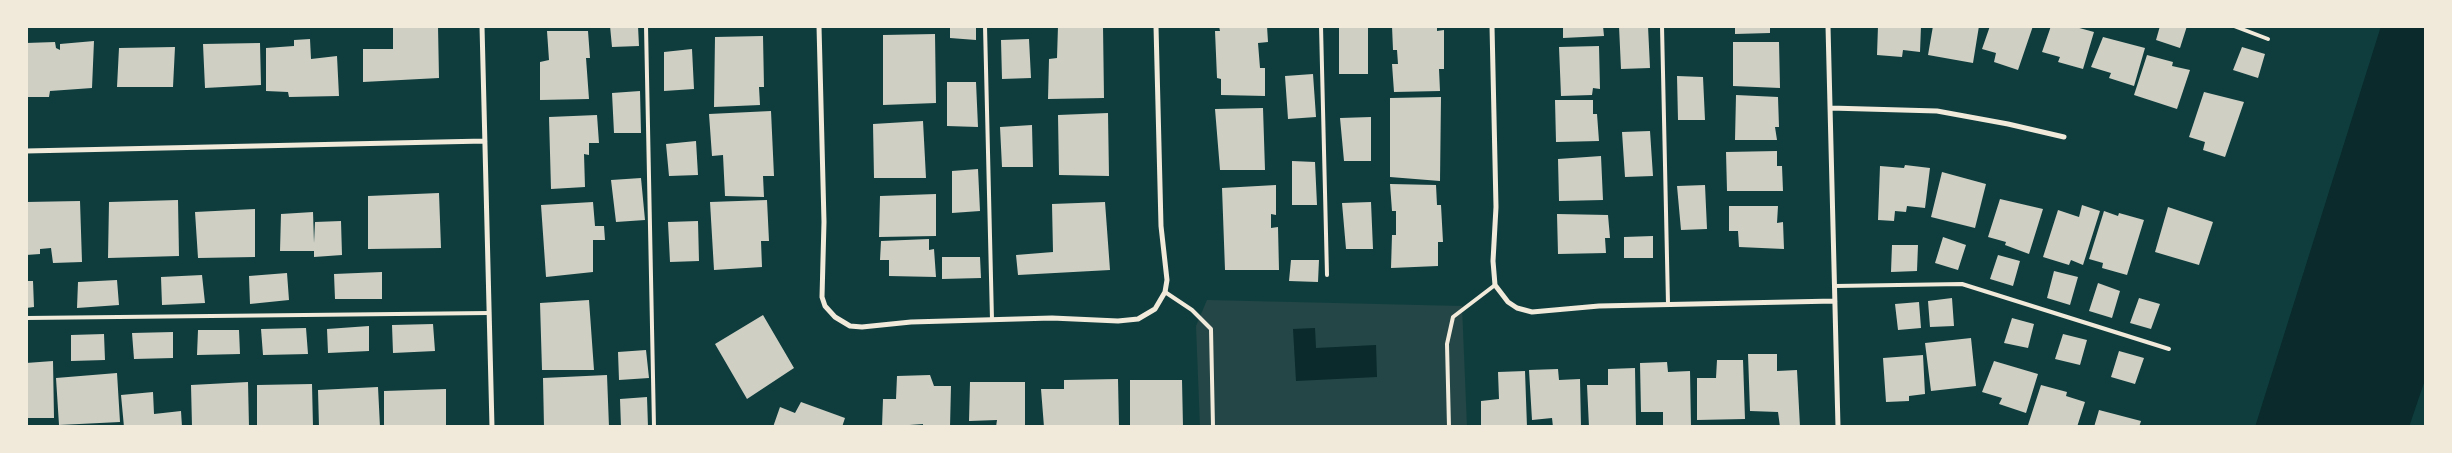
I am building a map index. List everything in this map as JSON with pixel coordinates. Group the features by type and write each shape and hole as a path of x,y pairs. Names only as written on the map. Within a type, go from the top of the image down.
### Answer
{"street":[{"path":"482,26 492,427"},
{"path":"819,26 824,222 820,283 825,306 835,317 850,326 862,327 911,322 1052,318 1118,321 1138,319 1155,309 1165,292 1167,280 1161,226 1156,26"},
{"path":"1492,26 1496,207 1493,261 1495,285 1508,302 1517,308 1532,312 1599,306 1835,301"},
{"path":"1828,26 1838,427"},
{"path":"1830,108 1937,111 2008,124 2064,137"},
{"path":"26,151 485,141"}],"lane":[{"path":"646,26 654,427"},
{"path":"984,26 992,320"},
{"path":"1321,26 1327,275"},
{"path":"1662,26 1668,304"},
{"path":"2234,26 2268,39"},
{"path":"1835,286 1962,284 2170,349"},
{"path":"1449,427 1447,344 1453,317 1495,285"},
{"path":"1165,292 1192,310 1211,328 1213,427"},
{"path":"26,318 489,313"}],"shaded area":[{"path":"2381,26 2426,26 2426,377 2409,427 2255,427"},
{"path":"1207,300 1462,306 1467,427 1200,427 1196,326"},
{"path":"1315,328 1316,348 1376,345 1377,377 1296,381 1293,329"}],"building":[{"path":"438,26 439,78 363,82 363,49 393,49 393,27"},
{"path":"610,26 638,26 639,46 612,47"},
{"path":"950,26 976,26 976,40 950,38"},
{"path":"1058,26 1103,26 1104,98 1048,99 1049,59 1057,58"},
{"path":"1219,26 1267,26 1268,42 1258,43 1260,68 1265,68 1265,96 1221,95 1221,79 1217,78 1215,31 1220,31"},
{"path":"1339,26 1368,26 1368,74 1339,74"},
{"path":"1392,26 1437,26 1437,31 1444,30 1444,69 1439,69 1440,91 1394,92 1392,64 1398,64 1397,50 1393,50"},
{"path":"1563,26 1603,26 1604,36 1563,38"},
{"path":"1619,26 1648,26 1650,68 1621,69"},
{"path":"1735,26 1770,26 1770,33 1735,34"},
{"path":"1878,26 1921,26 1920,52 1903,50 1902,57 1877,55"},
{"path":"1933,26 1979,26 1973,63 1928,55"},
{"path":"1990,26 2033,26 2018,70 1994,62 1996,53 1982,49"},
{"path":"2051,26 2072,26 2094,32 2083,69 2058,62 2060,57 2042,52"},
{"path":"2160,26 2187,26 2180,48 2156,40"},
{"path":"547,31 588,31 590,58 586,58 589,99 540,100 540,62 549,60"},
{"path":"935,34 936,103 883,105 883,35"},
{"path":"763,36 764,87 759,87 760,105 714,107 715,37"},
{"path":"2103,37 2145,48 2134,86 2109,78 2111,73 2091,67"},
{"path":"310,39 311,59 337,56 339,96 289,97 288,92 266,91 266,48 294,46 294,40"},
{"path":"1029,39 1031,78 1002,79 1001,40"},
{"path":"94,41 92,88 50,91 49,97 26,97 26,43 55,42 56,48 60,50 60,44"},
{"path":"1733,42 1779,42 1780,88 1733,86"},
{"path":"260,43 261,85 205,88 203,44"},
{"path":"1599,46 1600,89 1593,88 1592,95 1561,96 1559,47"},
{"path":"175,47 173,87 117,87 119,48"},
{"path":"2242,47 2265,54 2258,78 2233,70"},
{"path":"692,49 694,89 664,91 664,52"},
{"path":"2147,55 2173,62 2172,66 2190,70 2177,109 2134,95"},
{"path":"1313,74 1316,117 1288,119 1285,76"},
{"path":"1677,76 1703,77 1705,120 1678,120"},
{"path":"947,82 976,82 978,127 947,126"},
{"path":"640,91 641,133 614,133 612,93"},
{"path":"2204,92 2244,102 2225,157 2203,150 2205,142 2189,137"},
{"path":"1736,95 1778,97 1779,127 1775,127 1777,140 1735,140"},
{"path":"1441,97 1440,181 1390,177 1390,98"},
{"path":"1555,100 1593,100 1593,114 1597,114 1599,141 1556,142"},
{"path":"1263,108 1265,170 1220,170 1215,109"},
{"path":"771,111 774,176 763,176 764,197 725,196 723,155 712,156 709,114"},
{"path":"1108,113 1109,176 1059,175 1058,115"},
{"path":"597,115 599,143 589,143 589,155 584,154 585,187 551,189 549,117"},
{"path":"1371,117 1371,161 1344,161 1340,118"},
{"path":"923,121 926,178 874,178 873,124"},
{"path":"1032,125 1033,167 1002,167 1000,127"},
{"path":"1650,131 1653,176 1625,177 1622,132"},
{"path":"696,141 698,175 669,176 666,144"},
{"path":"1777,151 1777,166 1782,166 1783,191 1727,191 1726,152"},
{"path":"1601,156 1603,200 1559,201 1558,159"},
{"path":"1292,161 1315,162 1317,205 1292,205"},
{"path":"1905,165 1930,168 1925,208 1907,206 1906,212 1895,211 1894,221 1878,220 1880,166 1904,168"},
{"path":"978,169 980,211 952,213 952,171"},
{"path":"1942,172 1986,184 1975,228 1931,217"},
{"path":"641,178 645,220 616,222 611,180"},
{"path":"1390,184 1436,185 1437,205 1441,205 1443,242 1438,242 1438,266 1391,268 1392,235 1396,235 1396,211 1392,211"},
{"path":"1276,185 1276,215 1271,214 1271,228 1278,227 1279,270 1225,270 1222,188"},
{"path":"1705,185 1707,229 1681,230 1677,186"},
{"path":"439,193 441,248 368,249 368,196"},
{"path":"936,194 936,236 879,237 880,196"},
{"path":"2000,199 2043,209 2029,254 2005,245 2006,242 1988,237"},
{"path":"178,200 179,256 108,258 109,202"},
{"path":"767,200 769,241 761,241 762,267 714,270 710,202"},
{"path":"80,201 82,262 53,263 51,248 40,249 40,254 26,255 26,202"},
{"path":"593,202 595,226 604,226 605,240 593,240 593,272 546,277 541,205"},
{"path":"1105,202 1110,270 1018,275 1016,255 1053,252 1052,204"},
{"path":"1371,202 1373,249 1346,249 1342,203"},
{"path":"2082,205 2100,211 2083,265 2071,260 2069,265 2043,257 2058,210 2079,217"},
{"path":"1729,206 1778,206 1777,223 1783,222 1784,249 1739,247 1738,231 1729,231"},
{"path":"2168,207 2213,222 2199,265 2155,252"},
{"path":"255,209 255,257 198,258 195,212"},
{"path":"2104,211 2118,216 2119,213 2144,220 2127,275 2102,268 2103,263 2089,259"},
{"path":"313,212 314,243 315,222 341,221 342,255 314,257 314,251 280,251 281,214"},
{"path":"1557,214 1608,215 1610,238 1605,238 1606,253 1558,254"},
{"path":"698,221 699,261 670,262 668,222"},
{"path":"1653,236 1653,258 1624,258 1624,237"},
{"path":"1943,237 1966,245 1958,270 1935,263"},
{"path":"929,239 929,250 934,249 936,277 889,276 889,260 880,260 881,241"},
{"path":"1892,245 1918,245 1917,271 1891,272"},
{"path":"1998,255 2020,261 2013,286 1990,279"},
{"path":"942,257 980,257 981,278 942,279"},
{"path":"1291,260 1319,260 1318,282 1289,281"},
{"path":"2054,271 2078,277 2070,305 2047,298"},
{"path":"382,272 382,299 335,299 334,274"},
{"path":"287,273 289,300 250,304 249,276"},
{"path":"202,275 205,303 162,305 161,277"},
{"path":"117,280 119,305 77,308 78,282"},
{"path":"26,281 33,281 34,307 26,308"},
{"path":"2098,283 2120,291 2112,318 2089,311"},
{"path":"1952,298 1954,326 1930,327 1928,301"},
{"path":"2139,298 2160,304 2151,329 2130,323"},
{"path":"589,300 594,370 542,370 540,303"},
{"path":"1919,302 1921,328 1898,330 1895,304"},
{"path":"763,315 794,368 747,399 715,344"},
{"path":"2012,318 2034,324 2028,348 2004,343"},
{"path":"433,324 435,351 393,353 392,325"},
{"path":"369,326 369,351 328,353 327,329"},
{"path":"306,328 308,354 263,355 261,329"},
{"path":"198,330 239,330 240,354 197,355"},
{"path":"173,332 173,358 134,359 132,333"},
{"path":"104,334 105,360 71,361 71,335"},
{"path":"2063,334 2087,340 2080,365 2055,359"},
{"path":"1971,338 1976,386 1931,391 1925,343"},
{"path":"646,350 649,378 619,380 618,352"},
{"path":"2119,351 2144,358 2135,384 2111,377"},
{"path":"1748,354 1777,354 1777,371 1797,370 1800,427 1780,427 1778,412 1750,411"},
{"path":"1923,355 1925,394 1909,396 1909,401 1886,402 1883,358"},
{"path":"1717,360 1743,360 1745,419 1697,420 1697,378 1716,378"},
{"path":"53,361 54,418 26,418 26,363"},
{"path":"1994,361 2038,374 2026,413 1999,404 2002,398 1982,392"},
{"path":"1667,362 1668,372 1690,371 1691,427 1663,427 1663,412 1641,412 1640,363"},
{"path":"1635,368 1636,427 1589,427 1587,385 1608,385 1608,369"},
{"path":"1558,369 1559,380 1580,379 1581,427 1553,427 1552,418 1532,420 1529,370"},
{"path":"1525,371 1527,427 1481,427 1481,401 1499,399 1498,372"},
{"path":"117,373 120,422 59,425 56,378"},
{"path":"607,375 609,427 544,427 543,378"},
{"path":"930,375 934,386 951,386 950,427 923,427 923,424 882,427 883,399 896,399 897,376"},
{"path":"1118,379 1119,427 1044,427 1041,389 1064,389 1064,380"},
{"path":"1130,380 1182,380 1183,427 1130,427"},
{"path":"248,382 249,427 192,427 191,385"},
{"path":"970,382 1025,382 1025,427 996,427 997,420 969,421"},
{"path":"312,384 313,427 257,427 257,385"},
{"path":"2041,385 2067,392 2066,396 2085,402 2077,427 2035,427 2028,425"},
{"path":"378,387 380,427 319,427 318,390"},
{"path":"446,389 446,427 384,427 384,391"},
{"path":"153,392 154,414 181,411 182,427 124,427 121,395"},
{"path":"647,397 648,427 621,427 620,399"},
{"path":"801,402 845,418 842,427 773,427 780,407 795,413"},
{"path":"2099,410 2141,421 2139,427 2094,427"}]}
